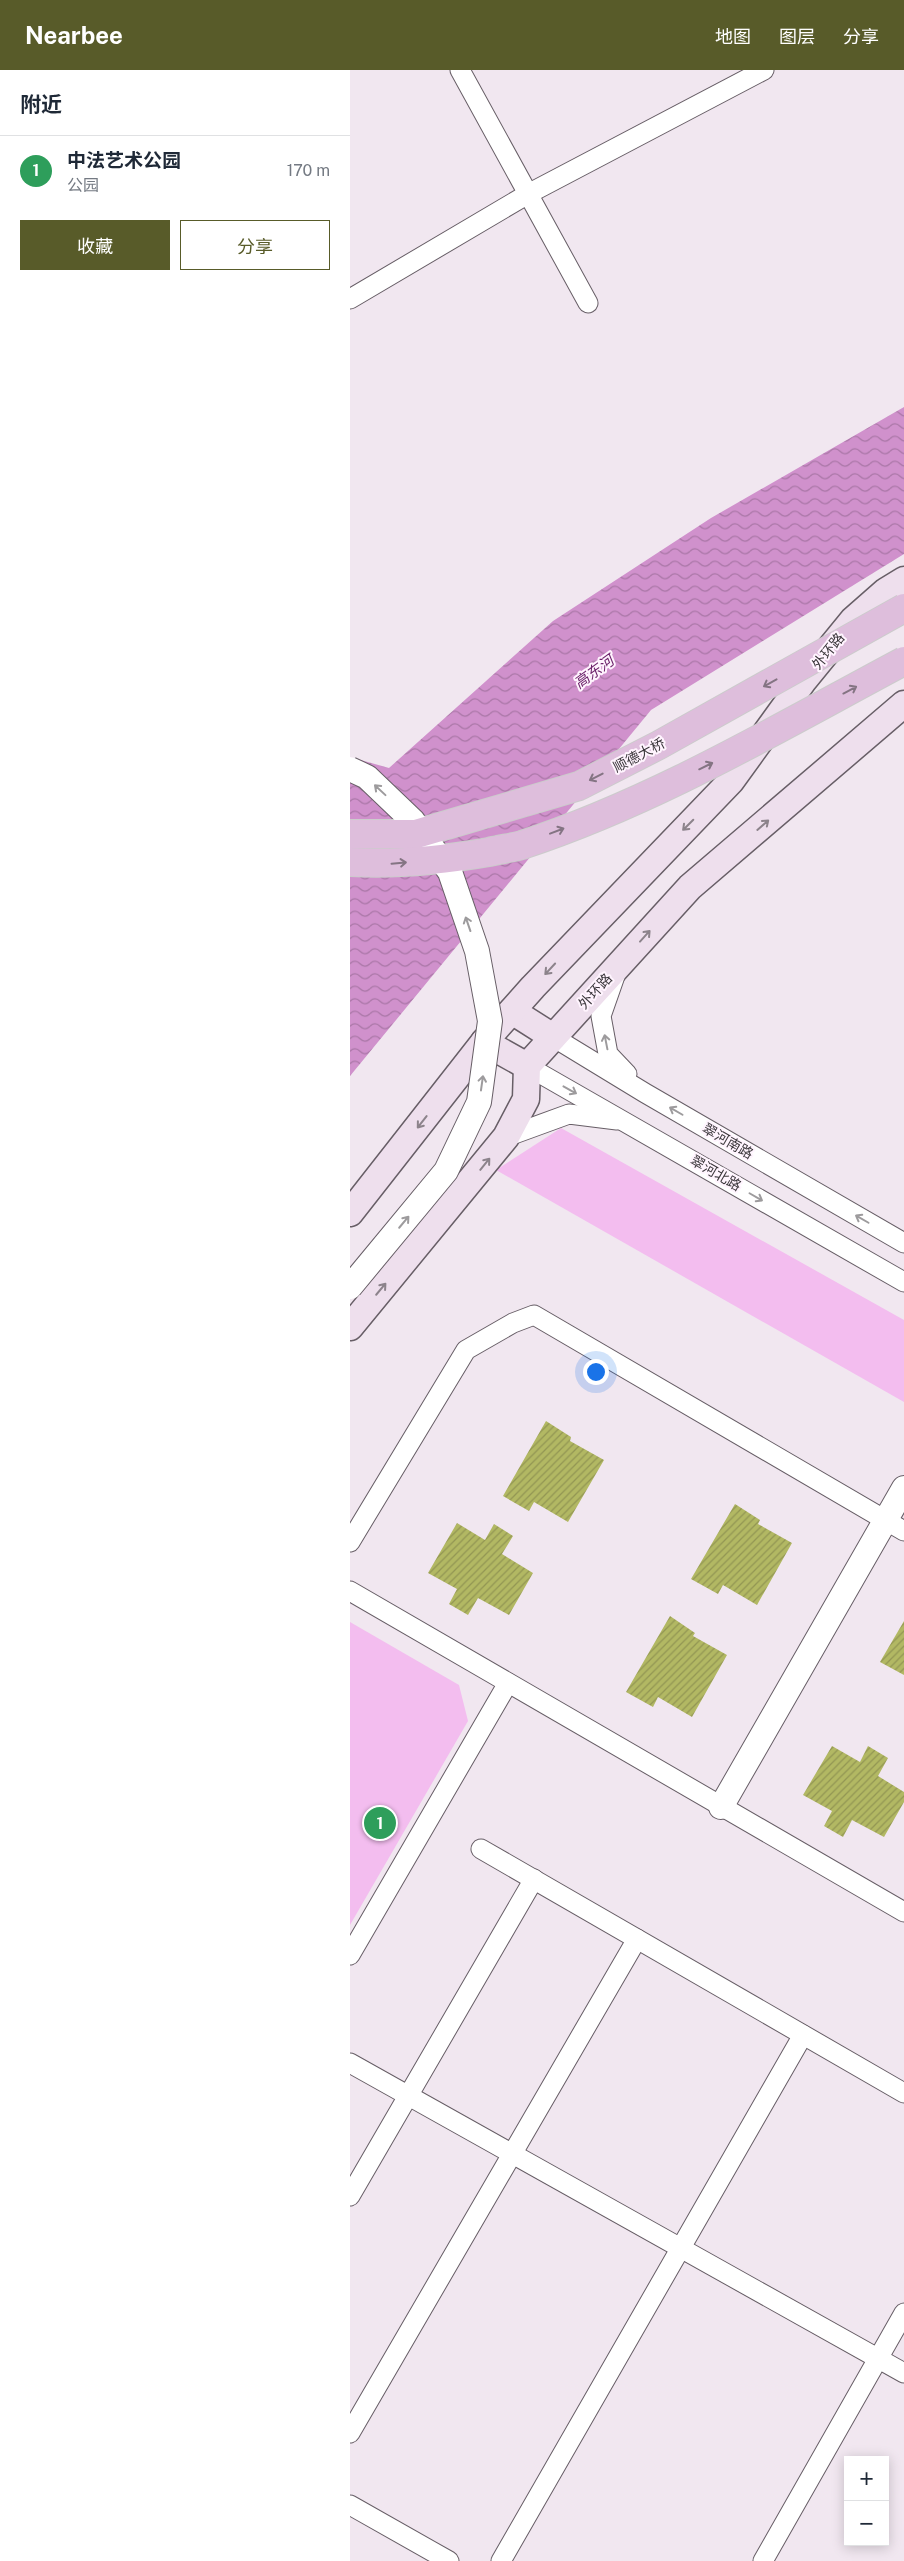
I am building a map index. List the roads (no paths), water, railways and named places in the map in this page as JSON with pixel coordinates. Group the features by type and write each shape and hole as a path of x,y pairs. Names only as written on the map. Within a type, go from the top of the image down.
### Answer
{"main road":[{"name":"外环路","path":"484,1042 583,934 732,781 804,680 853,620 886,591 904,580"},
{"name":"顺德大桥","path":"350,834 416,834 579,786 668,740 904,608"},
{"path":"350,862 382,864 457,858 521,845 632,802 741,749 904,661"},
{"name":"外环路","path":"527,1066 690,887 904,704"},
{"path":"512,1011 553,1037"},
{"path":"350,1213 484,1042 527,1066 526,1099 506,1137 350,1326"}],"street":[{"path":"460,70 588,303"},
{"path":"350,299 528,194 764,70"},
{"path":"350,769 367,777 413,821 450,872 477,951 490,1021 479,1102 446,1171 350,1286"},
{"path":"620,964 600,1016 608,1054 645,1093"},
{"name":"翠河南路","path":"553,1037 645,1093 904,1243"},
{"name":"翠河北路","path":"527,1066 904,1282"},
{"path":"506,1137 569,1114 626,1122"},
{"path":"350,1542 466,1350 513,1323 534,1315 895,1525"},
{"path":"721,1807 895,1525 904,1488"},
{"path":"350,1591 904,1912"},
{"path":"350,1955 508,1683"},
{"path":"481,1848 904,2093"},
{"path":"350,2196 534,1879"},
{"path":"350,2433 637,1939"},
{"path":"502,2561 803,2035"},
{"path":"350,2063 904,2373"},
{"path":"763,2561 904,2313"},
{"path":"350,2505 449,2561"}],"water":[{"name":"高东河","path":"904,407 904,554 651,710 350,1076 350,757 389,768 553,621 711,518"}],"place":[{"name":"中法艺术公园","path":"380,1823"}]}
